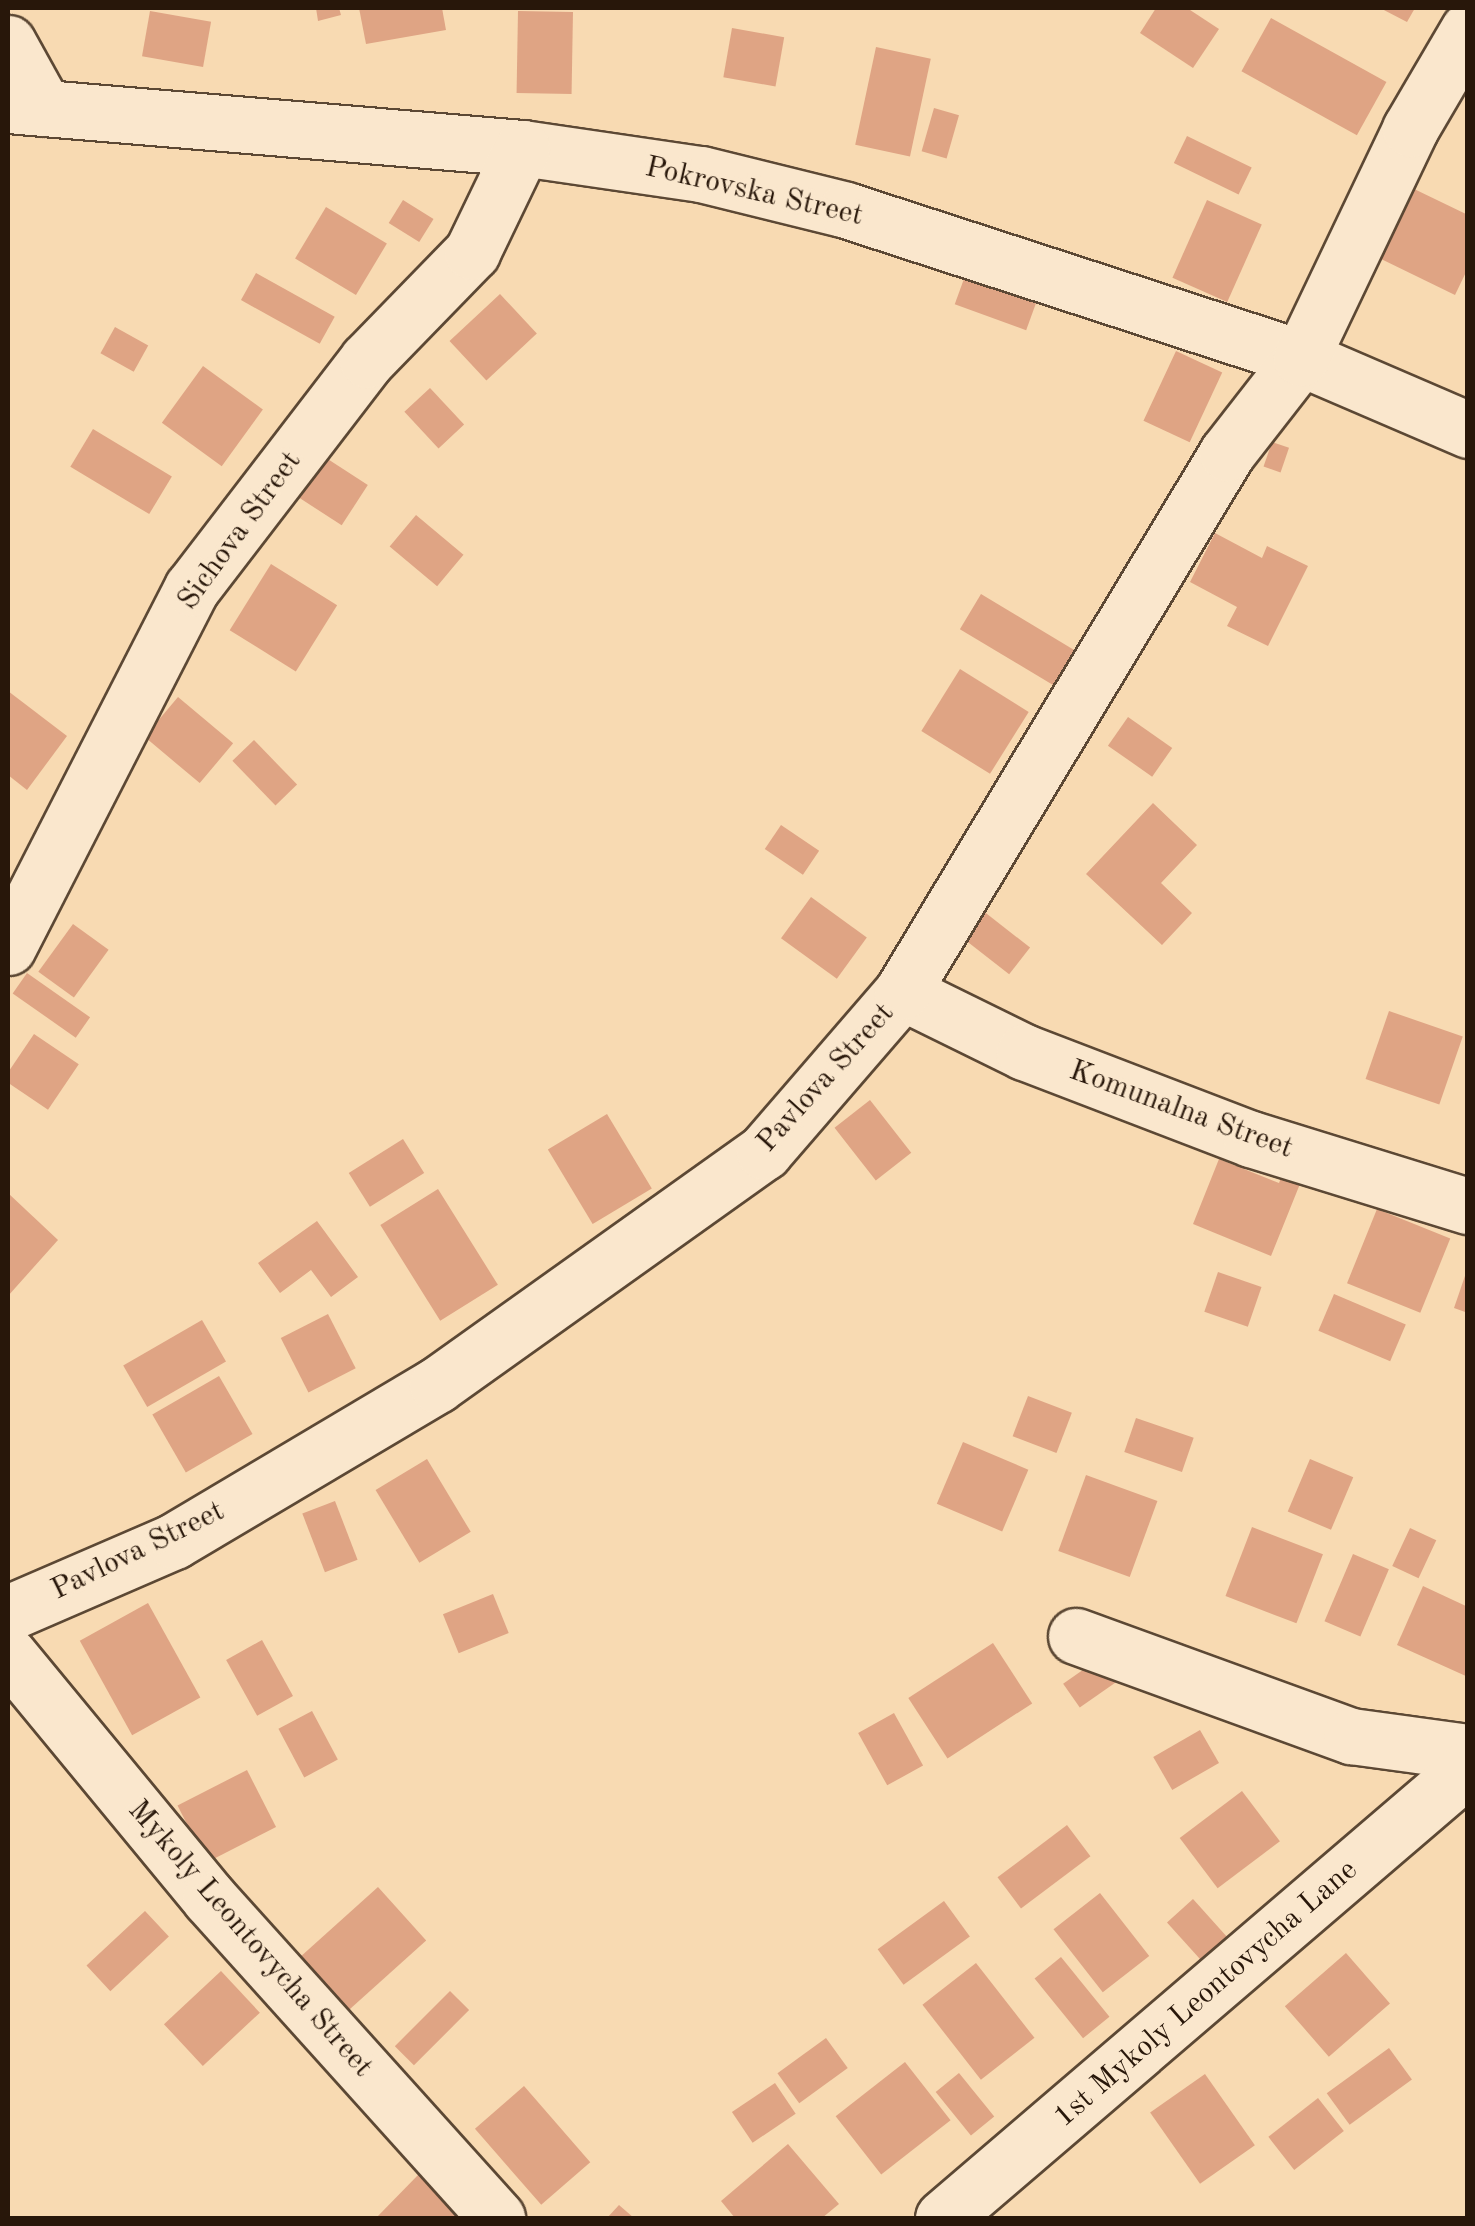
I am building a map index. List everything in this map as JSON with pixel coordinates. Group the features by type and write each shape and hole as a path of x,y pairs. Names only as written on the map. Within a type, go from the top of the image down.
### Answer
{"street":[{"name":"Pavlova Street","path":"8,1613 174,1541 437,1385 764,1152 902,992 1227,453 1301,358 1410,130 1468,30"},
{"path":"8,43 26,107"},
{"name":"Pokrovska Street","path":"26,107 522,148 701,174 846,210 1301,358 1468,430"},
{"name":"Sichova Street","path":"8,947 192,588 368,360 472,252 522,148"},
{"name":"Komunalna Street","path":"902,992 1024,1052 1251,1139 1468,1206"},
{"path":"1076,1636 1351,1736 1468,1752"},
{"name":"Mykoly Leontovycha Street","path":"8,1654 210,1898 497,2218"},
{"name":"1st Mykoly Leontovycha Lane","path":"943,2218 1468,1768"}],"building":[{"path":"316,8 339,8 341,15 318,21"},
{"path":"359,8 442,8 446,30 366,44"},
{"path":"1156,8 1187,8 1219,29 1193,68 1140,33"},
{"path":"1380,8 1415,8 1407,22"},
{"path":"150,11 211,22 203,67 142,56"},
{"path":"518,11 573,12 572,94 517,93"},
{"path":"1271,18 1386,82 1357,135 1241,71"},
{"path":"732,28 784,37 776,86 723,77"},
{"path":"876,47 931,59 910,156 855,145"},
{"path":"934,108 959,115 947,158 922,151"},
{"path":"1187,136 1252,168 1239,195 1174,163"},
{"path":"1410,187 1468,215 1468,268 1455,295 1377,257"},
{"path":"403,200 434,219 419,242 389,223"},
{"path":"1207,200 1262,224 1227,302 1172,278"},
{"path":"326,207 387,244 356,295 295,258"},
{"path":"256,273 335,317 320,344 241,300"},
{"path":"965,276 1036,302 1026,330 955,304"},
{"path":"500,294 537,333 486,381 450,341"},
{"path":"115,327 148,345 134,372 100,353"},
{"path":"1176,351 1222,373 1190,442 1143,421"},
{"path":"203,366 263,409 222,466 162,423"},
{"path":"430,388 464,425 439,448 404,412"},
{"path":"93,429 172,476 149,514 70,467"},
{"path":"1272,442 1289,448 1281,472 1264,467"},
{"path":"320,454 368,485 342,525 294,494"},
{"path":"416,515 463,555 437,586 390,546"},
{"path":"1215,533 1262,558 1267,546 1308,566 1268,646 1227,626 1237,607 1190,582"},
{"path":"271,564 337,605 296,671 230,630"},
{"path":"981,594 1079,653 1058,688 960,629"},
{"path":"960,669 1029,712 990,774 921,731"},
{"path":"8,691 67,736 27,790 8,775"},
{"path":"178,697 233,743 200,783 145,737"},
{"path":"1128,717 1172,748 1152,777 1108,746"},
{"path":"254,740 297,785 275,805 232,761"},
{"path":"1153,803 1197,845 1161,883 1192,913 1162,945 1086,874"},
{"path":"781,825 819,851 803,875 765,849"},
{"path":"811,897 867,938 837,979 781,938"},
{"path":"982,910 1030,948 1009,974 961,937"},
{"path":"73,924 109,950 74,998 38,972"},
{"path":"27,973 90,1017 76,1038 13,993"},
{"path":"1389,1011 1463,1036 1439,1104 1366,1079"},
{"path":"34,1034 79,1064 48,1110 8,1083 8,1073"},
{"path":"870,1100 911,1153 876,1181 835,1128"},
{"path":"607,1114 652,1189 593,1224 548,1150"},
{"path":"403,1139 424,1173 370,1207 349,1173"},
{"path":"1219,1159 1279,1183 1287,1162 1306,1169 1271,1256 1193,1224"},
{"path":"438,1189 498,1285 440,1321 380,1225"},
{"path":"8,1193 58,1240 8,1296"},
{"path":"1377,1209 1450,1239 1420,1313 1347,1283"},
{"path":"317,1221 358,1277 331,1297 311,1270 280,1293 258,1263"},
{"path":"1468,1270 1468,1313 1454,1308"},
{"path":"1218,1272 1261,1287 1248,1327 1204,1312"},
{"path":"1334,1294 1406,1324 1390,1361 1318,1331"},
{"path":"328,1314 356,1368 308,1392 281,1338"},
{"path":"202,1320 226,1362 147,1407 123,1366"},
{"path":"219,1376 252,1434 186,1473 152,1414"},
{"path":"1028,1396 1072,1413 1056,1453 1013,1436"},
{"path":"1136,1418 1194,1438 1182,1472 1124,1452"},
{"path":"963,1442 1028,1470 1002,1531 937,1504"},
{"path":"427,1459 471,1532 419,1563 376,1490"},
{"path":"1310,1459 1353,1477 1331,1530 1288,1511"},
{"path":"1086,1475 1157,1501 1130,1577 1058,1551"},
{"path":"335,1501 358,1560 325,1572 302,1514"},
{"path":"1252,1527 1323,1554 1296,1623 1225,1596"},
{"path":"1410,1528 1436,1540 1419,1578 1392,1566"},
{"path":"1353,1554 1389,1569 1360,1636 1324,1621"},
{"path":"1423,1586 1468,1607 1468,1677 1397,1645"},
{"path":"493,1594 509,1633 459,1653 443,1614"},
{"path":"148,1603 200,1697 132,1735 80,1641"},
{"path":"262,1640 293,1696 257,1716 226,1660"},
{"path":"993,1643 1032,1703 948,1758 908,1698"},
{"path":"1100,1658 1117,1682 1080,1708 1063,1684"},
{"path":"312,1711 338,1760 304,1777 278,1729"},
{"path":"894,1713 923,1765 887,1785 858,1733"},
{"path":"1200,1730 1219,1763 1172,1790 1153,1757"},
{"path":"247,1770 276,1827 207,1862 178,1805"},
{"path":"1242,1791 1280,1841 1218,1888 1180,1838"},
{"path":"1067,1825 1090,1856 1021,1909 998,1877"},
{"path":"378,1887 426,1941 349,2010 301,1957"},
{"path":"1100,1893 1149,1956 1103,1992 1054,1929"},
{"path":"1193,1899 1228,1938 1202,1961 1167,1922"},
{"path":"944,1901 970,1937 904,1985 878,1949"},
{"path":"145,1911 169,1937 110,1991 86,1966"},
{"path":"1346,1953 1390,2004 1329,2057 1285,2006"},
{"path":"1061,1957 1109,2017 1083,2038 1035,1978"},
{"path":"976,1963 1034,2038 981,2080 922,2005"},
{"path":"221,1971 260,2013 203,2066 164,2024"},
{"path":"450,1991 469,2010 414,2065 395,2046"},
{"path":"826,2038 848,2068 799,2103 777,2073"},
{"path":"1389,2048 1412,2080 1350,2125 1327,2093"},
{"path":"905,2062 951,2120 881,2174 836,2116"},
{"path":"959,2073 994,2117 971,2135 936,2092"},
{"path":"1205,2074 1255,2145 1200,2184 1150,2112"},
{"path":"775,2083 796,2114 753,2143 732,2112"},
{"path":"524,2086 590,2162 541,2205 475,2129"},
{"path":"1318,2098 1344,2131 1294,2170 1268,2137"},
{"path":"788,2144 839,2204 822,2218 735,2218 721,2201"},
{"path":"420,2173 465,2218 376,2218"},
{"path":"619,2205 634,2218 607,2218"}]}
